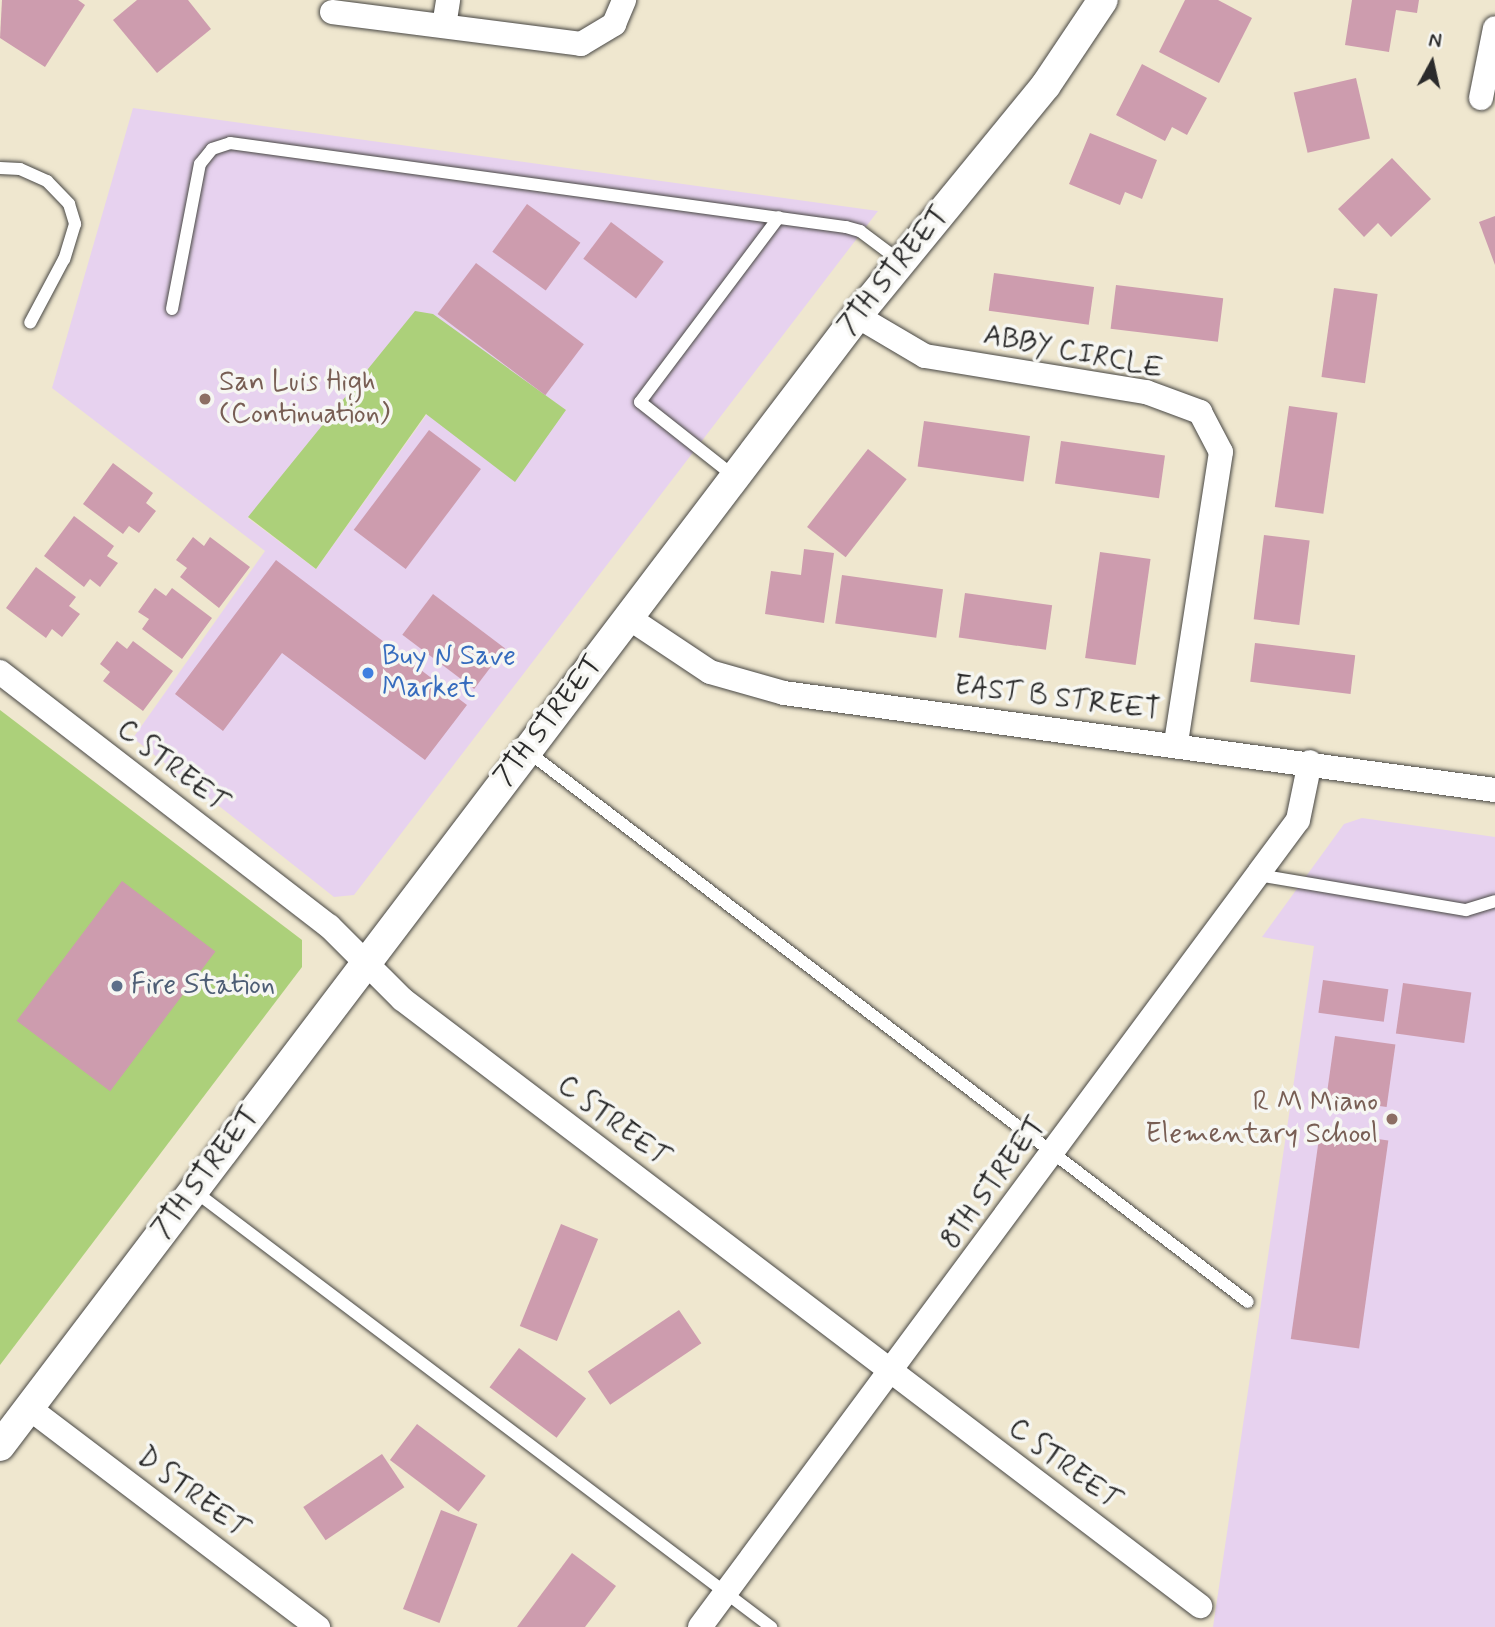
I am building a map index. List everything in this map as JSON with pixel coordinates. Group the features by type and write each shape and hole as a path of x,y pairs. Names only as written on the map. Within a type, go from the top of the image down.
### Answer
{"street":[{"path":"444,26 448,0"},
{"path":"332,12 581,44 597,36 622,13 624,0"},
{"name":"7TH STREET","path":"0,1446 857,316 1046,85 1103,0"},
{"path":"1481,98 1495,28"},
{"name":"ABBY CIRCLE","path":"857,316 925,356 1146,392 1199,412 1221,452 1176,744"},
{"name":"EAST B STREET","path":"629,618 710,672 784,693 1310,762 1495,790"},
{"name":"C STREET","path":"0,672 329,926 402,999 1200,1606"},
{"name":"8TH STREET","path":"700,1627 893,1372 1298,820 1310,762"},
{"name":"D STREET","path":"29,1408 318,1627"}],"lane":[{"path":"172,309 200,164 212,149 230,143 779,217 860,232 900,261"},
{"path":"0,168 20,169 47,181 69,204 75,224 64,260 30,323"},
{"path":"735,477 640,402 779,217"},
{"path":"527,751 1248,1302"},
{"path":"1258,875 1466,910 1495,901"},
{"path":"193,1190 771,1627"}],"shaded area":[{"name":"San Luis High (Continuation)","path":"133,108 878,211 354,895 334,897 133,738 265,551 52,388","holes":["415,312 433,315 565,410 515,481 427,414 316,569 248,518"]},
{"name":"R M Miano Elementary School","path":"1362,818 1495,837 1495,1627 1213,1627 1314,946 1262,937 1344,824"}],"green space":[{"path":"415,311 433,314 566,410 515,482 426,414 316,569 248,517"},
{"path":"0,710 302,940 302,967 0,1365"}],"building":[{"path":"2,0 78,0 85,5 45,67 0,38"},
{"path":"137,0 188,0 211,29 157,73 113,20"},
{"path":"1185,0 1218,0 1252,18 1219,83 1159,52"},
{"path":"1352,0 1419,0 1417,13 1396,10 1389,52 1345,45"},
{"path":"1142,64 1207,98 1187,135 1172,127 1165,141 1116,115"},
{"path":"1356,78 1370,138 1308,153 1294,92"},
{"path":"1090,133 1157,160 1142,199 1125,192 1120,205 1069,184"},
{"path":"1392,158 1431,199 1391,237 1378,223 1364,237 1338,209"},
{"path":"527,204 580,243 546,291 492,252"},
{"path":"1495,216 1495,265 1479,222"},
{"path":"611,222 664,262 636,298 583,259"},
{"path":"476,263 584,344 545,395 437,314"},
{"path":"994,273 1094,287 1089,325 989,311"},
{"path":"1116,285 1223,298 1218,342 1111,329"},
{"path":"1334,288 1378,294 1365,383 1321,377"},
{"path":"1289,406 1338,413 1323,514 1275,507"},
{"path":"924,421 1030,436 1024,481 918,467"},
{"path":"429,430 481,469 406,569 354,530"},
{"path":"1061,441 1165,456 1159,498 1055,484"},
{"path":"868,449 907,479 846,557 807,527"},
{"path":"113,463 153,493 146,503 156,511 139,533 129,526 123,534 83,504"},
{"path":"74,516 114,546 107,556 118,563 100,587 90,579 84,587 44,556"},
{"path":"1264,535 1310,541 1299,625 1254,619"},
{"path":"193,537 204,546 210,537 250,567 219,608 180,577 187,568 176,560"},
{"path":"804,549 834,553 824,623 765,614 771,571 801,575"},
{"path":"1100,552 1151,559 1136,665 1085,658"},
{"name":"Buy N Save Market","path":"276,560 467,705 425,760 282,653 223,731 175,694"},
{"path":"36,567 76,597 69,606 80,614 62,637 52,629 46,638 6,608"},
{"path":"842,575 943,589 936,638 835,624"},
{"path":"155,588 166,596 172,588 212,618 182,659 142,629 149,619 138,612"},
{"path":"965,593 1052,605 1046,650 959,638"},
{"path":"433,594 505,648 474,689 402,635"},
{"path":"117,641 127,649 133,641 173,671 143,711 103,681 110,672 100,664"},
{"path":"1255,643 1355,655 1350,694 1250,682"},
{"name":"Fire Station","path":"122,881 215,951 110,1091 17,1021"},
{"path":"1323,980 1388,989 1384,1022 1318,1013"},
{"path":"1403,983 1471,993 1464,1043 1396,1034"},
{"path":"1335,1036 1395,1044 1387,1107 1326,1098"},
{"path":"1320,1131 1388,1141 1359,1349 1291,1339"},
{"path":"561,1224 598,1239 557,1341 520,1326"},
{"path":"679,1310 701,1343 610,1405 588,1372"},
{"path":"519,1348 586,1399 557,1438 490,1387"},
{"path":"417,1424 486,1476 459,1512 390,1460"},
{"path":"382,1454 404,1487 326,1540 303,1507"},
{"path":"441,1510 477,1524 439,1623 403,1609"},
{"path":"572,1553 616,1586 585,1627 517,1627"}],"place":[{"name":"San Luis High (Continuation)","path":"205,399"},
{"name":"Buy N Save Market","path":"368,673"},
{"name":"Fire Station","path":"117,986"},
{"name":"R M Miano Elementary School","path":"1392,1119"}]}
